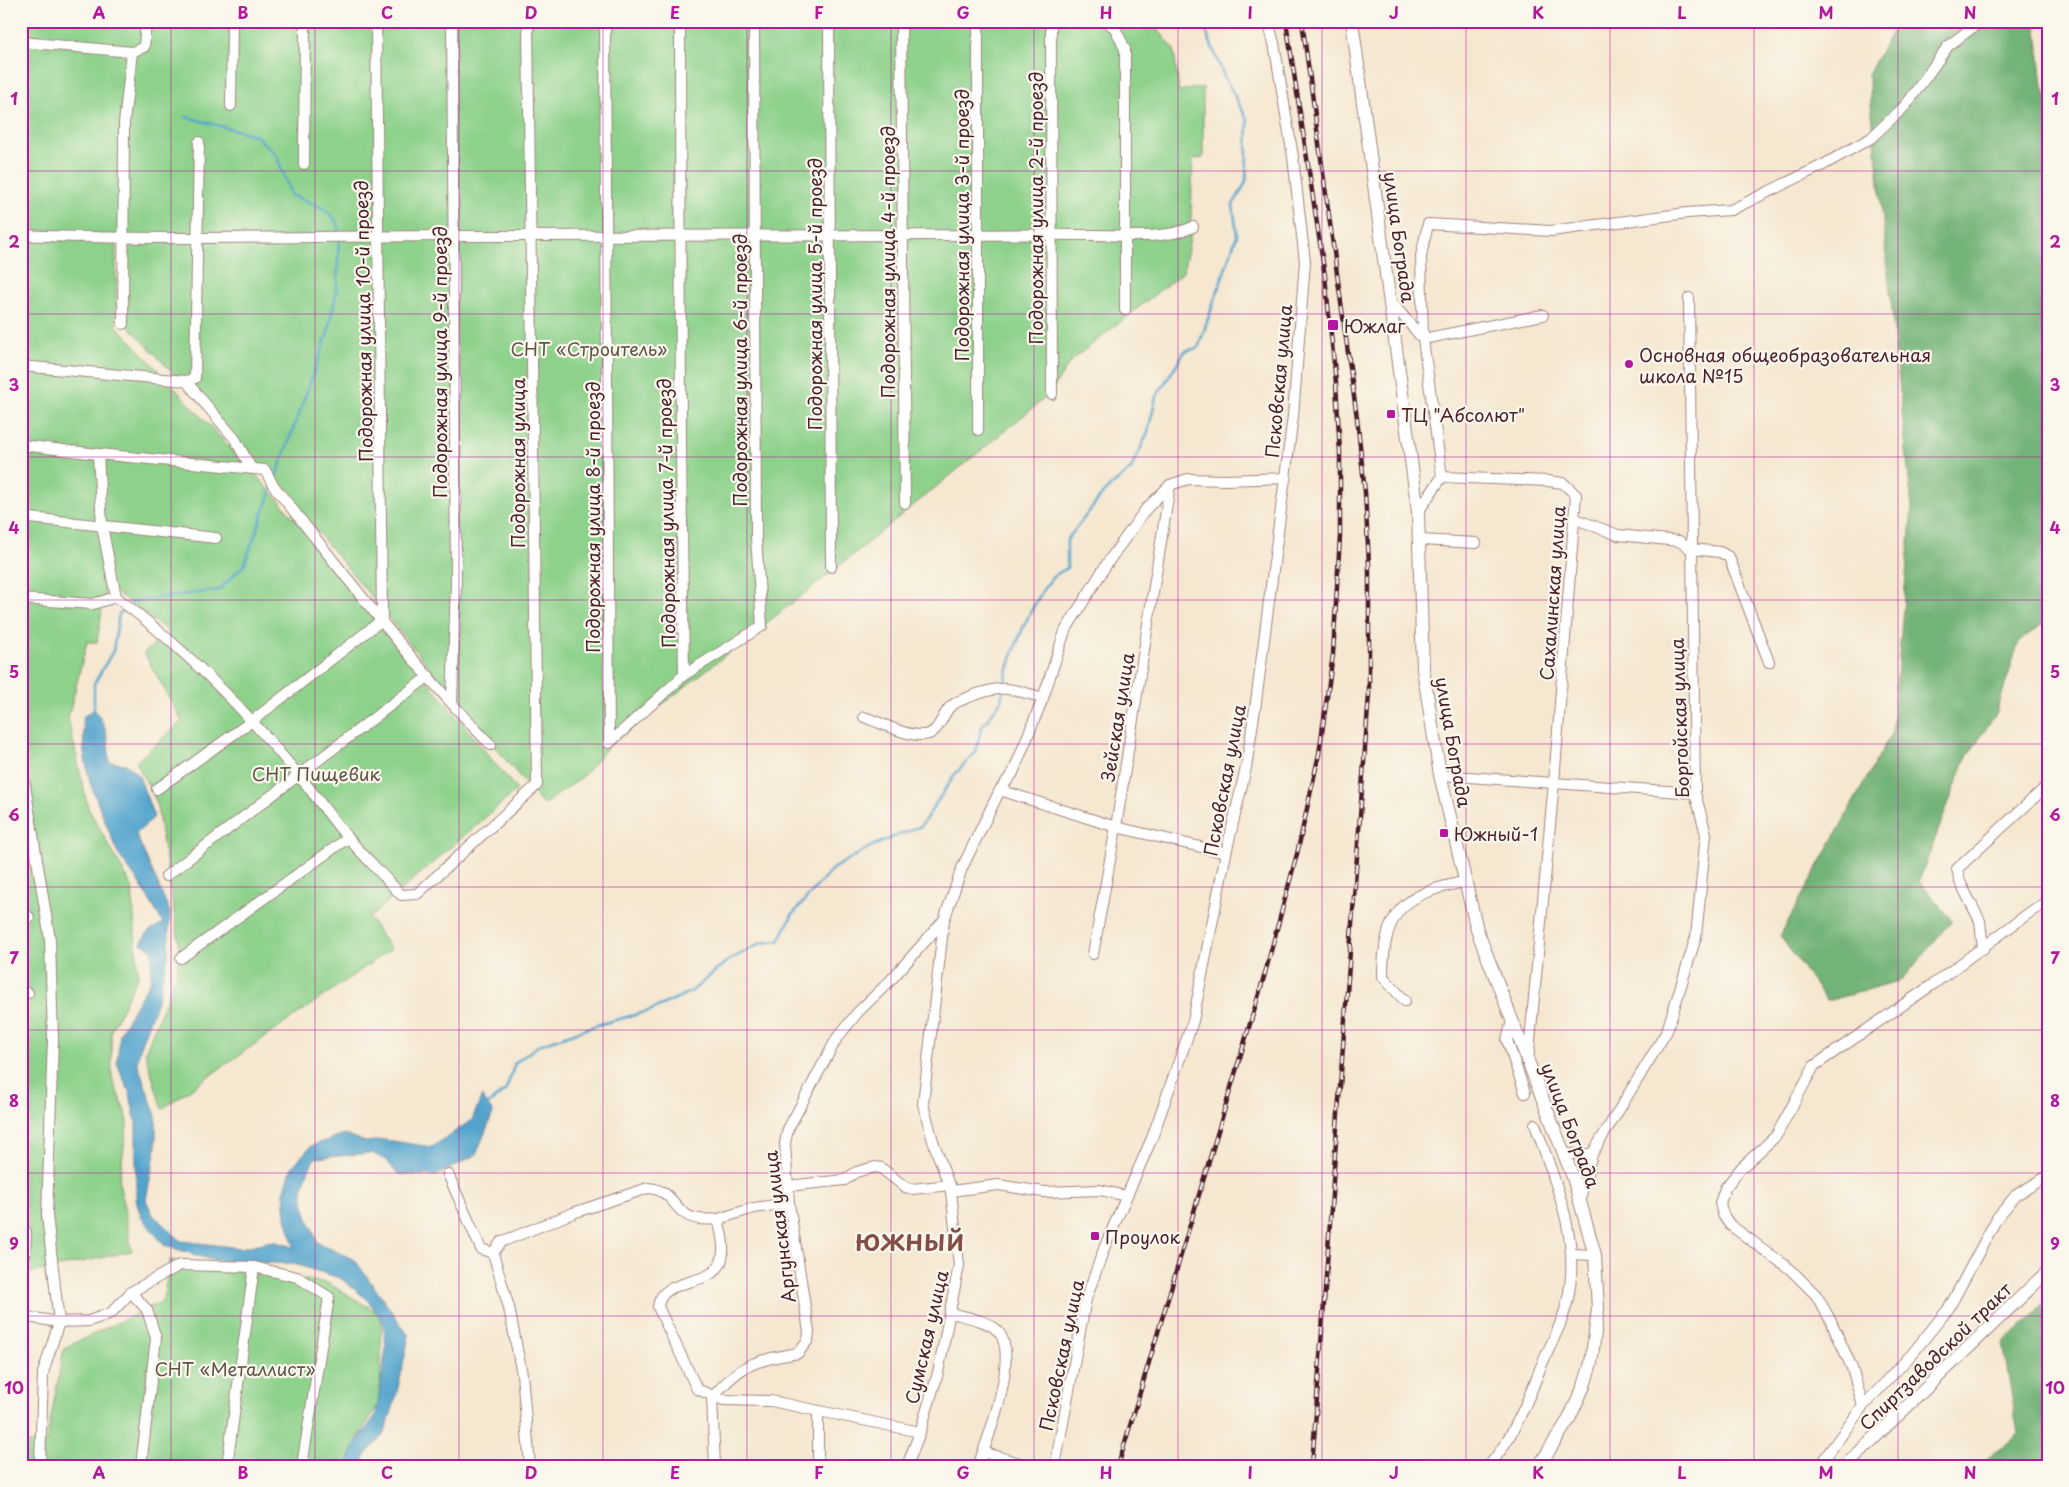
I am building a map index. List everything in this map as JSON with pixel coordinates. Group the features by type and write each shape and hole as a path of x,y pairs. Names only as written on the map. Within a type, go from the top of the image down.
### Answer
{"main road":[{"name":"улица Бограда","path":"1352,21 1418,512 1423,669 1440,775 1477,930 1565,1154 1580,1199 1595,1255 1598,1309 1591,1363 1584,1386 1569,1419 1539,1466"},
{"name":"Спиртзаводской тракт","path":"1845,1466 2048,1271"}],"street":[{"path":"21,42 132,52 144,47 146,21"},
{"path":"232,21 232,106"},
{"path":"304,164 305,21"},
{"name":"Подорожная улица 10-й проезд","path":"376,21 382,620"},
{"name":"Подорожная улица 9-й проезд","path":"452,21 456,583 452,702"},
{"name":"Подорожная улица","path":"348,838 401,895 417,894 537,785 528,21"},
{"name":"Подорожная улица 8-й проезд","path":"605,21 609,742 684,675"},
{"name":"Подорожная улица 7-й проезд","path":"680,21 681,452 684,675"},
{"name":"Подорожная улица 6-й проезд","path":"684,675 762,626 756,537 754,21"},
{"name":"Подорожная улица 5-й проезд","path":"830,21 831,567"},
{"name":"Подорожная улица 4-й проезд","path":"902,21 905,503"},
{"name":"Подорожная улица 3-й проезд","path":"978,21 976,235 978,430"},
{"name":"Подорожная улица 2-й проезд","path":"1052,21 1052,394"},
{"path":"1106,21 1115,28 1125,50 1126,310"},
{"name":"Псковская улица","path":"1055,1466 1086,1299 1105,1246 1152,1138 1193,1021 1226,853 1248,758 1286,478 1293,416 1305,262 1293,157 1274,43 1268,21"},
{"path":"1418,512 1442,477 1423,339 1421,256 1428,224 1551,231 1688,213 1731,210 1823,165 1871,138 1906,105 1948,46 1981,21"},
{"path":"122,324 124,123 132,52"},
{"path":"21,366 186,381 194,378 196,362 196,238 199,142"},
{"path":"21,235 123,239 378,236 607,237 755,234 830,236 1126,235 1180,233 1193,227"},
{"name":"Боргойская улица","path":"1580,1199 1592,1154 1667,1031 1696,937 1706,834 1695,793 1689,298"},
{"path":"1391,302 1423,339"},
{"path":"1423,339 1543,315"},
{"path":"186,381 235,439 251,468"},
{"path":"21,445 265,470 273,485 382,620 429,676 491,744"},
{"path":"98,454 102,526 116,597 201,669 252,721 348,838 181,958"},
{"name":"Сахалинская улица","path":"1442,477 1563,484 1576,495 1554,782 1528,1063"},
{"path":"944,920 962,868 1000,790 1013,773 1043,698 1065,630 1108,562 1141,517 1170,485 1188,479 1286,478"},
{"name":"Зейская улица","path":"1093,954 1116,827 1170,485"},
{"path":"21,517 216,538"},
{"path":"1573,518 1618,535 1679,541 1692,550 1720,552 1729,557 1769,662"},
{"path":"1420,540 1476,543"},
{"path":"21,599 93,604 116,597"},
{"path":"157,789 252,721 382,620"},
{"path":"166,876 429,676"},
{"path":"864,717 909,733 925,735 935,731 949,708 956,702 992,688 1012,688 1043,698"},
{"path":"21,761 50,940 53,1038 47,1215 60,1322 43,1373 40,1466"},
{"path":"1440,775 1695,793"},
{"path":"1983,949 1980,921 1960,882 1957,869 2048,785"},
{"path":"1000,790 1116,827 1226,853"},
{"path":"1405,1001 1383,976 1386,936 1392,918 1414,897 1439,887 1464,882"},
{"path":"1863,1406 1852,1368 1831,1321 1816,1295 1790,1269 1730,1225 1723,1215 1720,1203 1725,1188 1740,1168 1776,1136 1814,1066 1983,949 2033,910 2048,902"},
{"name":"Аргунская улица","path":"712,1398 728,1379 754,1362 798,1353 808,1340 809,1332 789,1203 786,1135 837,1038 858,1012 889,982 944,920"},
{"name":"Сумская улица","path":"907,1466 920,1432 938,1373 959,1265 951,1188 933,1141 922,1104 944,920"},
{"path":"1512,1021 1507,1040 1525,1093"},
{"path":"1489,1466 1515,1428 1561,1324 1568,1298 1572,1254 1566,1215 1535,1124"},
{"path":"1565,1154 1592,1154"},
{"path":"788,1186 845,1180 856,1172 875,1167 881,1168 905,1187 912,1189 998,1185 1044,1192 1100,1190 1126,1196"},
{"path":"448,1174 481,1249 493,1253"},
{"path":"1820,1466 1863,1406 1912,1354 1949,1308 1997,1218 2016,1196 2048,1176"},
{"path":"493,1253 501,1242 572,1213 648,1188 658,1189 666,1193 679,1211 692,1219 718,1219 754,1208 789,1203"},
{"path":"718,1219 723,1253 721,1262 715,1270 661,1294 658,1307 697,1389 712,1398 771,1402 920,1432"},
{"path":"21,1226 26,1232 25,1256 21,1266"},
{"path":"493,1253 509,1308 522,1374 530,1466"},
{"path":"1572,1254 1595,1255"},
{"path":"21,1316 60,1322 89,1321 111,1313 131,1292 180,1265 254,1267 297,1276 329,1297 302,1466"},
{"path":"227,1466 254,1267"},
{"path":"131,1292 147,1310 156,1338 141,1466"},
{"path":"951,1313 987,1324 997,1330 1003,1338 1006,1370 997,1412 978,1466"},
{"path":"712,1398 716,1466"},
{"path":"818,1411 818,1466"},
{"path":"983,1452 1029,1466"}],"green space":[{"name":"СНТ «Строитель»","path":"21,21 1151,21 1174,49 1179,91 1203,87 1203,158 1193,159 1190,239 1183,272 1070,362 1050,394 828,575 609,746 581,778 543,805 292,501 126,323 123,236 21,229"},
{"path":"1898,21 2036,21 2043,85 2048,106 2048,621 2019,641 1996,714 1965,760 1919,881 1952,920 1902,980 1827,1001 1780,936 1892,732 1912,509 1868,74"},
{"name":"СНТ Пищевик","path":"116,238 116,325 277,498 517,790 369,918 391,949 162,1109 145,1052 177,973 179,942 156,801 136,762 182,721 144,653 169,632 106,585 97,642 87,642 68,718 88,808 132,887 138,976 111,1031 112,1078 128,1120 119,1181 132,1251 21,1275 21,240"},
{"name":"СНТ «Металлист»","path":"170,1260 328,1283 382,1315 380,1402 359,1436 351,1466 21,1466 21,1443 46,1443 64,1348 163,1301"},
{"path":"2048,1301 2048,1466 1978,1466 2018,1434 2003,1343"}],"water":[{"path":"94,709 102,721 106,734 109,762 126,764 139,776 154,817 136,834 170,912 168,955 158,998 142,1041 137,1062 156,1116 156,1148 146,1200 153,1215 181,1241 240,1248 272,1241 294,1247 286,1217 284,1193 292,1167 311,1146 344,1134 365,1142 385,1140 432,1147 472,1120 482,1096 493,1113 476,1155 436,1176 398,1174 386,1160 372,1153 315,1158 309,1171 303,1191 303,1201 318,1243 355,1260 409,1336 389,1420 382,1436 366,1454 362,1466 346,1466 357,1441 376,1415 386,1348 384,1324 367,1299 340,1278 294,1264 211,1260 164,1245 141,1217 136,1199 136,1123 130,1094 117,1063 120,1033 151,979 152,950 141,943 148,932 163,923 140,884 118,854 90,783 84,753 83,717"}],"waterway":[{"path":"1004,685 1016,644 1036,602 1051,579 1067,568 1067,540 1104,492 1131,469 1148,432 1156,397 1185,351 1198,348 1237,235 1233,205 1246,182 1248,121 1223,74 1202,21"},
{"path":"186,117 255,135 276,154 291,195 315,204 329,213 335,219 339,235"},
{"path":"274,482 327,336 337,289 339,240"},
{"path":"130,605 136,601 219,590 244,565 272,489"},
{"path":"94,709 94,684 113,651 119,614 126,609"},
{"path":"488,1104 506,1090 515,1063 539,1045 597,1025 649,1011 692,991 726,962 761,943 779,941 792,915 832,869 872,846 921,826 956,773 975,753 982,727 1001,701 1003,691"}],"railway":[{"path":"1118,1466 1264,977 1297,854 1319,754 1333,654 1340,536 1340,453 1336,383 1325,276 1286,21"},
{"path":"1302,21 1357,418 1365,492 1369,564 1369,694 1312,1466"}],"place":[{"name":"Южлаг","path":"1333,325"},
{"name":"Основная общеобразовательная школа №15","path":"1629,364"},
{"name":"ТЦ \"Абсолют\"","path":"1391,414"},
{"name":"Южный-1","path":"1444,833"},
{"name":"Проулок","path":"1095,1236"}],"district":[{"name":"ЮЖНЫЙ","path":"910,1241"}]}
